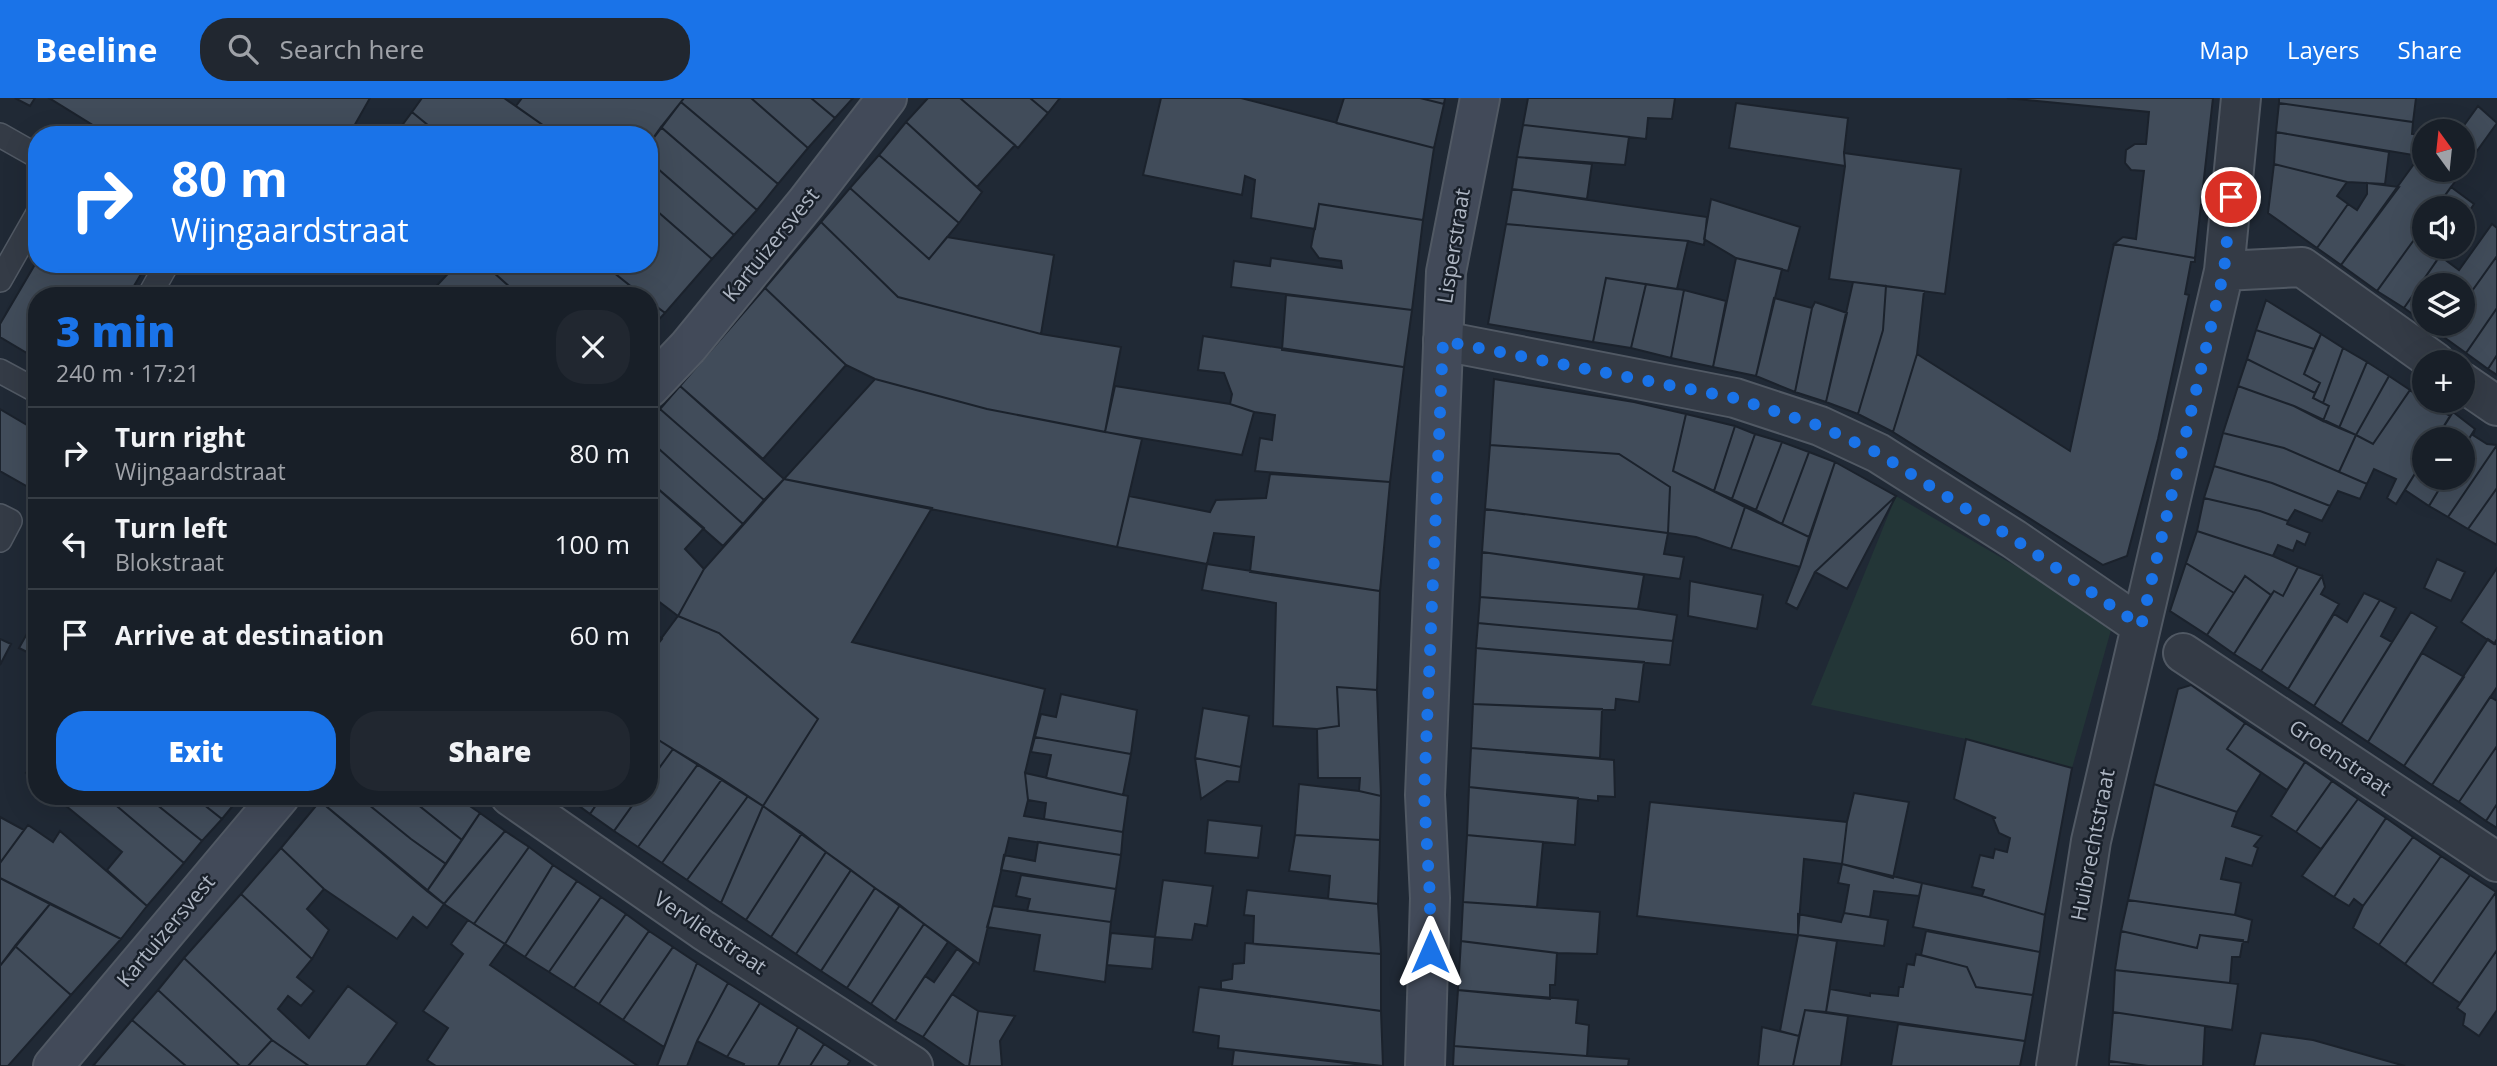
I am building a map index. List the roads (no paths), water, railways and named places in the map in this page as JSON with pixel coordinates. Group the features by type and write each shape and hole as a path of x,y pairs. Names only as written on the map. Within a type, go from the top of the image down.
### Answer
{"street":[{"name":"Kartuizersvest","path":"658,379 688,347 806,203 887,98"},
{"name":"Lisperstraat","path":"1425,1066 1430,898 1424,795 1446,272 1480,98"},
{"name":"Huibrechtstraat","path":"2056,1066 2091,841 2224,271 2241,98"},
{"path":"2224,271 2302,267 2418,350"},
{"path":"1443,341 1735,398 1820,426 1889,460 2014,539 2141,626"},
{"path":"2475,391 2497,406"},
{"name":"Groenstraat","path":"2183,653 2497,862"},
{"name":"Kartuizersvest","path":"53,1066 271,805"},
{"name":"Vervlietstraat","path":"523,805 703,930 913,1066"}],"lane":[{"path":"0,135 28,151"},
{"path":"0,280 28,231"},
{"path":"0,371 28,386"},
{"path":"0,516 10,521 0,540"}]}
